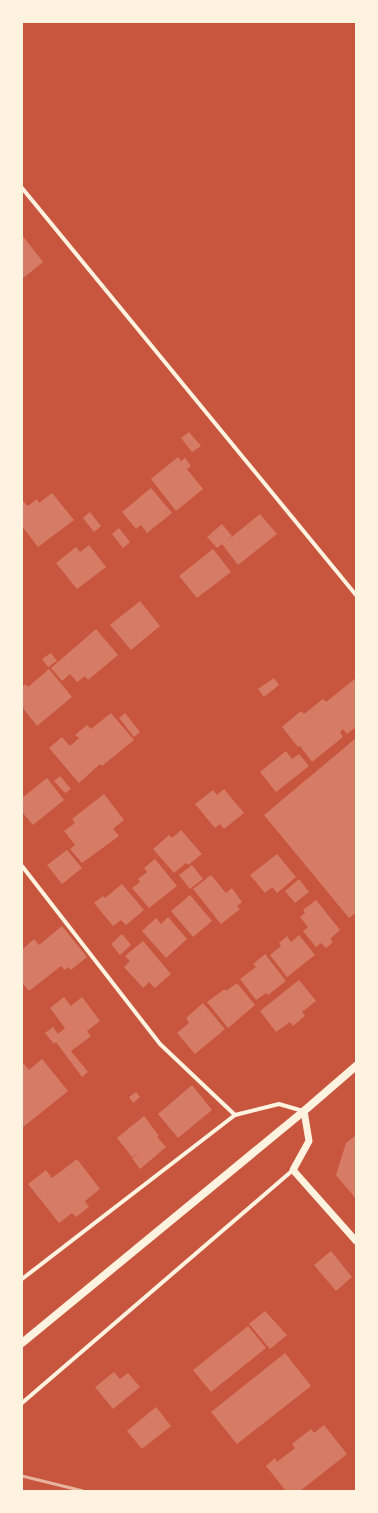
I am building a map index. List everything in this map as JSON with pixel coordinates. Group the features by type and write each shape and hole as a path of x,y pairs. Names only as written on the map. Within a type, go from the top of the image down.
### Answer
{"main road":[{"path":"22,1343 304,1111 356,1066"}],"street":[{"path":"22,188 356,595"},
{"path":"22,866 160,1044 235,1115"},
{"path":"22,1279 235,1115 279,1104 304,1111 309,1141 293,1170 22,1403"},
{"path":"293,1170 356,1240"}],"building":[{"path":"22,235 43,262 22,279"},
{"path":"189,432 201,446 192,452 181,438"},
{"path":"178,457 181,461 185,458 191,466 187,469 203,489 176,511 151,479"},
{"path":"151,488 172,513 147,533 141,525 136,529 122,512"},
{"path":"52,493 74,520 38,547 22,526 22,502 23,501 28,506 37,499 39,503"},
{"path":"90,512 101,526 94,532 83,518"},
{"path":"260,514 277,534 238,565 222,544 217,548 207,537 222,524 232,536 223,544"},
{"path":"119,528 130,542 123,548 112,534"},
{"path":"89,545 106,567 77,589 56,563 76,547 80,552"},
{"path":"213,549 231,572 197,598 179,576"},
{"path":"140,601 160,626 131,650 110,625"},
{"path":"96,629 118,655 88,680 85,676 77,682 70,674 62,681 51,668"},
{"path":"51,653 57,661 48,667 42,659"},
{"path":"49,669 72,697 37,726 22,707 22,687 26,684 28,687"},
{"path":"274,678 279,685 264,697 258,689"},
{"path":"356,678 356,727 347,734 343,729 340,732 343,737 312,762 300,746 298,747 282,727 301,711 304,714 323,699 326,702"},
{"path":"111,713 134,740 102,766 100,764 79,783 49,748 62,737 70,746 79,738 75,735 87,725 91,729"},
{"path":"125,713 140,732 134,737 119,718"},
{"path":"356,738 356,913 349,918 264,815"},
{"path":"286,751 292,759 299,754 309,766 276,792 260,772"},
{"path":"60,776 71,789 65,793 54,781"},
{"path":"47,778 64,800 33,825 22,812 22,798"},
{"path":"224,789 244,813 224,829 220,824 215,828 195,804 213,790 217,795"},
{"path":"104,794 124,820 113,829 119,836 82,863 70,849 75,845 64,831 75,823 72,819"},
{"path":"181,830 202,854 188,865 186,863 174,873 153,849 169,835 172,838"},
{"path":"67,850 82,868 62,884 47,865"},
{"path":"277,854 296,877 277,893 272,887 265,893 250,875"},
{"path":"155,859 177,886 149,908 132,888 140,882 138,879 147,872 144,868"},
{"path":"192,865 203,879 190,889 179,875"},
{"path":"211,875 226,893 232,888 242,902 237,906 240,909 221,924 193,889"},
{"path":"299,879 309,892 295,903 285,891"},
{"path":"122,884 144,910 126,925 121,920 113,926 94,903 103,896 105,898"},
{"path":"190,895 212,921 193,937 171,911"},
{"path":"316,900 340,930 330,939 333,942 326,948 321,943 316,947 303,931 308,927 300,917 305,913 303,910"},
{"path":"168,917 187,939 166,958 142,931 156,918 161,924"},
{"path":"62,926 87,957 71,970 68,967 65,970 61,966 29,991 22,983 22,950 34,939 39,945"},
{"path":"122,934 131,945 120,955 111,944"},
{"path":"299,935 315,955 287,977 270,955 281,946 279,943 287,936 291,942"},
{"path":"143,941 171,974 155,988 149,982 143,988 124,967 130,961 125,956"},
{"path":"265,954 286,981 268,995 266,993 256,1000 240,979 256,967 253,964"},
{"path":"299,980 316,1001 302,1012 305,1016 293,1026 290,1022 276,1032 260,1011"},
{"path":"237,983 255,1005 228,1028 207,1002 225,989 226,991"},
{"path":"64,997 71,1006 82,997 100,1021 87,1031 91,1036 71,1051 88,1072 82,1077 56,1042 54,1044 45,1033 53,1027 58,1034 65,1028 50,1008"},
{"path":"203,1003 225,1029 195,1054 177,1033 189,1023 186,1018"},
{"path":"42,1059 68,1091 22,1128 22,1065 24,1064 29,1070"},
{"path":"192,1085 212,1110 178,1138 158,1114"},
{"path":"136,1092 140,1097 133,1103 129,1097"},
{"path":"144,1116 159,1136 157,1137 166,1147 140,1169 132,1158 140,1152 132,1157 117,1138"},
{"path":"356,1135 356,1199 336,1175 346,1143"},
{"path":"77,1159 100,1189 85,1201 89,1207 76,1217 72,1213 59,1223 28,1184 46,1170 52,1178"},
{"path":"331,1251 352,1277 336,1291 314,1265"},
{"path":"265,1311 287,1335 270,1349 249,1324"},
{"path":"248,1326 266,1348 211,1392 193,1370"},
{"path":"285,1353 311,1386 237,1444 211,1412"},
{"path":"114,1372 120,1379 128,1373 140,1387 113,1409 95,1387"},
{"path":"156,1407 171,1426 142,1449 127,1431"},
{"path":"324,1425 347,1454 300,1491 286,1491 266,1466 275,1458 277,1462 295,1448 292,1444 311,1429 314,1433"}],"railway":[{"path":"22,1476 83,1491"}]}
